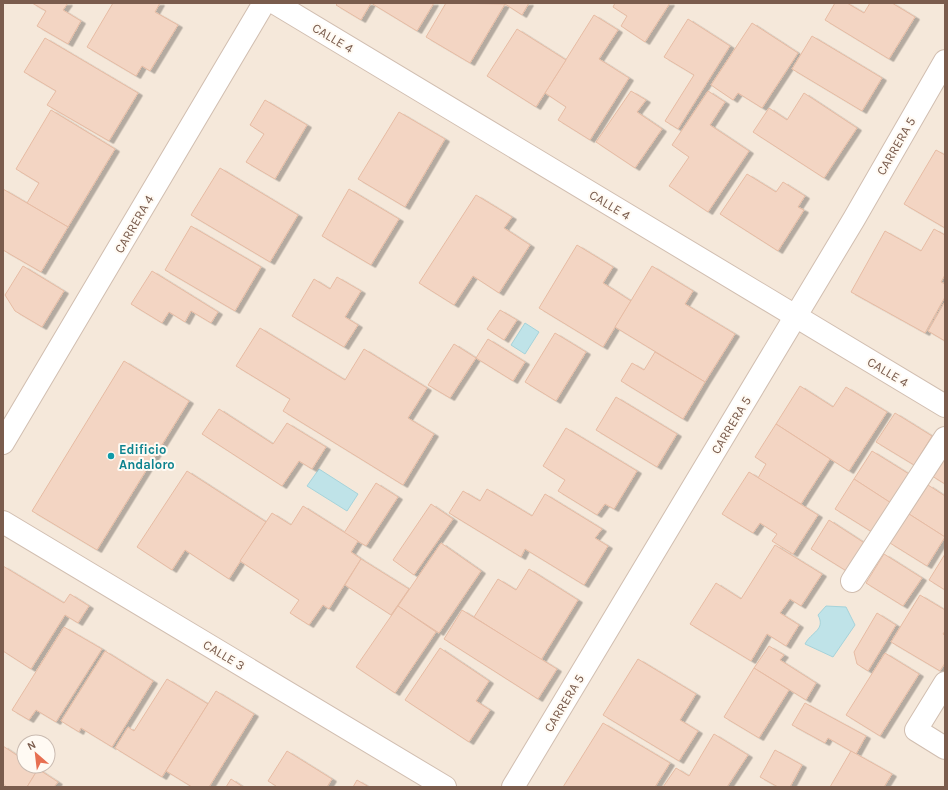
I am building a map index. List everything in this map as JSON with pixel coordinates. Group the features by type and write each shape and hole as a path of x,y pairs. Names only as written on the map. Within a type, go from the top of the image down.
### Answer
{"street":[{"name":"CARRERA 4","path":"3,443 264,3"},
{"name":"CALLE 4","path":"275,3 945,406"},
{"name":"CARRERA 5","path":"513,787 796,316 945,61"},
{"path":"852,581 945,438"},
{"name":"CALLE 3","path":"3,522 445,787"},
{"path":"945,683 916,730 945,748"}],"shaded area":[{"path":"3,3 945,3 945,787 3,787"}],"water":[{"path":"525,323 539,332 525,354 511,345"},
{"path":"319,469 358,494 347,511 307,486"},
{"path":"826,606 846,607 855,625 833,657 805,644 819,628 820,620 818,615"}],"building":[{"path":"32,3 68,3 63,10 81,21 68,44 37,26 46,11"},
{"path":"113,3 160,3 155,12 178,25 150,71 142,66 136,76 87,47"},
{"path":"338,3 371,3 361,20 336,5"},
{"path":"371,3 434,3 417,31"},
{"path":"446,3 505,4 470,63 426,37"},
{"path":"529,3 522,15 505,4"},
{"path":"615,3 670,3 645,42 621,26 627,16 613,7"},
{"path":"835,3 847,3 864,13 870,3 892,3 915,17 889,59 825,20"},
{"path":"594,15 618,30 599,59 629,78 590,140 558,120 566,107 545,93"},
{"path":"688,19 730,46 678,129 665,121 694,75 664,57"},
{"path":"752,23 798,53 762,108 738,93 733,100 711,85"},
{"path":"517,29 566,60 536,107 487,76"},
{"path":"812,36 882,78 862,111 792,69"},
{"path":"45,38 138,93 109,141 47,105 56,91 24,72"},
{"path":"631,91 646,100 637,112 662,129 635,168 596,142"},
{"path":"708,91 725,102 710,125 749,151 708,212 669,186 689,157 672,145"},
{"path":"804,93 857,128 824,178 753,132 769,108 787,120"},
{"path":"265,100 307,125 275,179 246,162 264,134 250,125"},
{"path":"51,110 115,149 68,227 27,203 39,183 16,169"},
{"path":"399,112 445,139 405,207 358,179"},
{"path":"936,150 945,155 945,228 904,204"},
{"path":"220,168 298,215 270,262 191,215"},
{"path":"747,174 776,192 783,182 805,196 798,207 804,210 778,251 720,214"},
{"path":"3,189 68,227 41,272 3,250"},
{"path":"349,189 399,219 371,265 322,236"},
{"path":"476,195 512,217 504,228 530,245 499,293 473,276 454,305 419,283"},
{"path":"191,226 261,267 235,311 165,270"},
{"path":"934,229 945,235 945,275 941,282 945,284 945,297 925,333 851,292 885,231 921,251"},
{"path":"577,245 613,267 603,283 631,301 603,347 539,308"},
{"path":"23,266 64,291 42,327 15,311 5,295"},
{"path":"652,266 693,291 685,304 735,334 705,382 615,327"},
{"path":"152,271 218,312 211,323 191,311 185,322 169,312 162,323 131,304"},
{"path":"337,277 361,291 345,317 358,325 344,347 292,316 314,279 330,289"},
{"path":"944,303 945,304 945,341 928,331"},
{"path":"500,310 517,320 504,340 487,329"},
{"path":"260,328 345,380 364,349 427,388 408,418 434,434 403,485 283,411 290,399 236,366"},
{"path":"555,333 586,352 556,401 525,382"},
{"path":"488,339 525,362 513,381 476,358"},
{"path":"454,344 476,358 450,398 428,385"},
{"path":"655,352 705,382 683,419 621,381 632,363 644,370"},
{"name":"Edificio Andaloro","path":"124,361 189,401 97,550 32,511"},
{"path":"800,386 833,407 846,387 887,412 849,471 776,424"},
{"path":"616,397 677,434 657,467 596,430"},
{"path":"219,409 273,444 287,423 326,447 312,469 299,461 282,486 202,434"},
{"path":"895,413 932,436 914,465 876,442"},
{"path":"776,424 830,459 801,504 758,478 766,464 755,457"},
{"path":"566,428 637,471 614,509 605,504 597,515 558,491 565,480 543,466"},
{"path":"872,451 909,474 891,503 854,479"},
{"path":"945,455 945,484 932,476"},
{"path":"187,471 266,522 229,579 185,550 172,570 137,547"},
{"path":"749,472 818,515 793,554 772,541 777,534 760,523 753,533 722,514"},
{"path":"854,479 891,503 872,532 835,509"},
{"path":"376,483 398,497 366,546 344,533"},
{"path":"928,485 945,496 945,537 909,514"},
{"path":"487,489 532,516 545,494 602,529 595,538 608,546 584,585 525,549 521,557 449,513 463,491 480,501"},
{"path":"431,504 453,519 414,575 393,560"},
{"path":"303,506 358,541 351,552 361,559 329,609 323,605 309,625 290,613 299,600 240,561 272,513 291,525"},
{"path":"909,514 945,537 927,566 890,543"},
{"path":"829,520 866,544 848,572 811,549"},
{"path":"441,543 481,571 439,633 398,606"},
{"path":"775,545 822,574 801,606 790,599 780,613 799,625 786,646 767,634 751,661 690,624 716,583 741,599"},
{"path":"884,554 922,578 903,606 866,583"},
{"path":"945,554 945,590 929,580"},
{"path":"361,559 409,589 391,615 345,585"},
{"path":"3,566 64,603 70,594 89,606 78,623 65,615 31,669 3,651"},
{"path":"529,569 578,600 541,660 474,617 498,579 516,590"},
{"path":"920,595 945,610 945,631 943,634 945,636 945,663 940,671 891,642"},
{"path":"398,606 436,632 395,693 356,667"},
{"path":"462,610 557,669 538,699 444,639"},
{"path":"877,613 896,625 868,671 857,664 854,652"},
{"path":"64,627 102,649 56,722 36,710 29,720 12,710"},
{"path":"769,646 784,655 780,660 816,683 806,700 754,668"},
{"path":"440,648 489,681 476,701 490,710 469,742 405,700"},
{"path":"105,651 153,681 112,747 81,728 79,732 61,721"},
{"path":"885,653 919,674 880,736 846,715"},
{"path":"638,659 696,694 680,720 698,731 679,761 603,715"},
{"path":"754,668 789,690 759,738 724,717"},
{"path":"167,679 208,704 162,777 115,748 128,727 134,731"},
{"path":"216,691 254,714 209,787 192,787 166,771"},
{"path":"805,703 866,736 856,754 828,738 825,743 792,725"},
{"path":"603,723 670,763 655,787 563,787"},
{"path":"714,734 748,755 727,787 663,787 676,768 689,776"},
{"path":"3,746 16,755 16,774 35,774 27,787 7,787 3,784"},
{"path":"775,750 802,765 790,787 778,787 760,777"},
{"path":"287,751 332,779 327,787 275,787 276,786 268,781"},
{"path":"851,751 892,774 884,787 830,787"},
{"path":"35,774 46,774 58,782 54,787 27,787"},
{"path":"231,779 243,787 226,787"},
{"path":"357,780 369,787 353,787"}],"place":[{"name":"Edificio Andaloro","path":"111,456"}]}
